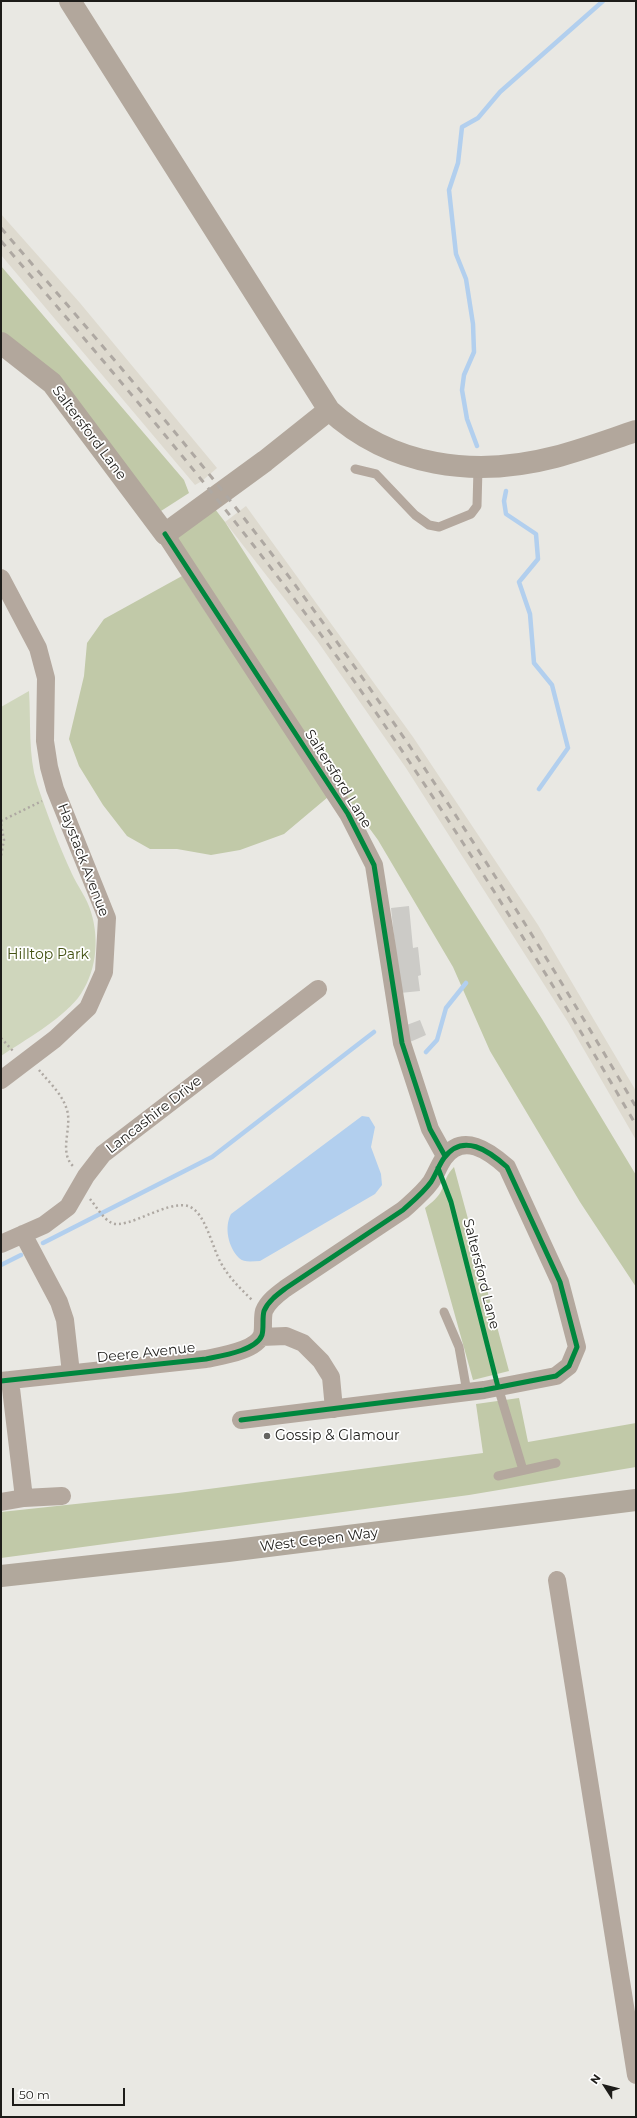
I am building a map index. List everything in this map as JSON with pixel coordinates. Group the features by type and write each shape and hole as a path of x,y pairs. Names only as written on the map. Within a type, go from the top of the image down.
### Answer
{"highway":[{"name":"West Cepen Way","path":"1,1576 228,1551 636,1500"}],"main road":[{"path":"70,1 329,410 348,427 370,441 397,453 433,462 478,468 514,465 555,457 636,431"},
{"name":"Saltersford Lane","path":"1,343 52,383 165,534"},
{"path":"165,534 265,461 329,410"}],"street":[{"name":"Saltersford Lane","path":"165,534 348,814 374,865 402,1043 430,1129 445,1156"},
{"name":"Haystack Avenue","path":"1,578 38,648 46,678 46,741 49,768 56,792 107,918 104,972 88,1008 30,1058 1,1080"},
{"name":"Lancashire Drive","path":"1,1244 44,1225 68,1207 86,1176 103,1154 318,989"},
{"path":"240,1420 334,1409 467,1392 556,1376 566,1369 573,1361 577,1347 572,1322 560,1282 507,1167 494,1155 475,1146 464,1144 455,1148 445,1156 432,1180 418,1197 403,1210 286,1288 272,1300 264,1311 261,1337 286,1336 303,1343 321,1361 331,1377 334,1409"},
{"path":"24,1234 59,1302 65,1320 71,1373"},
{"name":"Deere Avenue","path":"6,1380 206,1359 232,1354 256,1343 261,1337"},
{"path":"6,1380 24,1498"},
{"path":"1,1502 24,1498 62,1496"},
{"path":"557,1580 636,2075"}],"lane":[{"path":"355,469 376,474 415,515 428,525 439,527 471,514 477,506 478,468"},
{"path":"444,1312 459,1347 467,1392"},
{"path":"498,1387 523,1470"},
{"path":"498,1476 556,1463"}],"path":[{"path":"1,820 56,792"},
{"path":"1,824 4,840 1,856"},
{"path":"30,1058 59,1095 67,1108 69,1123 66,1155 72,1165 86,1176"},
{"path":"95,1205 108,1221 115,1224 124,1223 168,1207 188,1206 198,1211 220,1262 234,1283 264,1311"}],"shaded area":[{"path":"1,214 80,303 217,468 202,481 195,485 1,255"},
{"path":"246,506 413,737 538,925 636,1091 636,1140 568,1022 406,768 318,642 225,522"}],"green space":[{"path":"1,266 184,480 189,493 161,511 15,342 1,332"},
{"path":"215,509 225,522 542,1019 636,1175 636,1287 580,1202 490,1051 453,967 378,840 339,787 175,539"},
{"path":"182,576 328,797 284,834 240,850 211,855 177,849 150,849 127,836 103,805 79,766 69,739 84,676 87,643 104,619"},
{"name":"Hilltop Park","path":"29,691 31,750 34,773 62,852 89,907 94,923 96,946 95,957 89,979 78,998 52,1022 1,1056 1,707"},
{"path":"454,1167 509,1371 473,1380 425,1208 439,1195 448,1175"},
{"path":"519,1398 528,1442 636,1423 636,1467 469,1495 1,1558 1,1512 178,1493 483,1453 476,1404"}],"water":[{"path":"362,1116 369,1117 375,1127 371,1147 381,1174 382,1185 375,1194 260,1261 241,1260 232,1248 228,1237 228,1225 231,1214"}],"building":[{"path":"409,906 413,948 418,947 421,975 418,976 420,991 400,993 391,908"},
{"path":"420,1020 426,1035 410,1042 404,1026"}],"waterway":[{"path":"477,446 467,419 462,390 464,375 474,352 473,324 466,279 456,254 449,190 458,163 462,127 478,118 500,92 603,1"},
{"path":"506,491 504,501 506,514 536,534 538,559 519,582 530,614 534,663 552,685 568,748 539,789"},
{"path":"426,1052 437,1040 446,1008 466,983"},
{"path":"43,1243 212,1157 374,1032"},
{"path":"1,1265 21,1255"}],"railway":[{"path":"1,228 182,440 240,513 347,656 448,803 544,954 636,1107"},
{"path":"1,241 90,345 221,504 305,613 345,668 422,780 459,837 567,1009 636,1125"}],"cycle path":[{"path":"165,534 348,814 374,865 402,1043 430,1129 445,1156"},
{"path":"1,1381 206,1359 245,1349 258,1341 262,1335 264,1311 274,1298 286,1288 403,1210 428,1186 442,1161 451,1150 459,1146 468,1145 476,1147 492,1155 507,1167 560,1282 577,1347 569,1366 556,1376 484,1390 241,1420"},
{"path":"438,1168 451,1202 498,1387"}],"place":[{"name":"Gossip & Glamour","path":"267,1436"}]}
